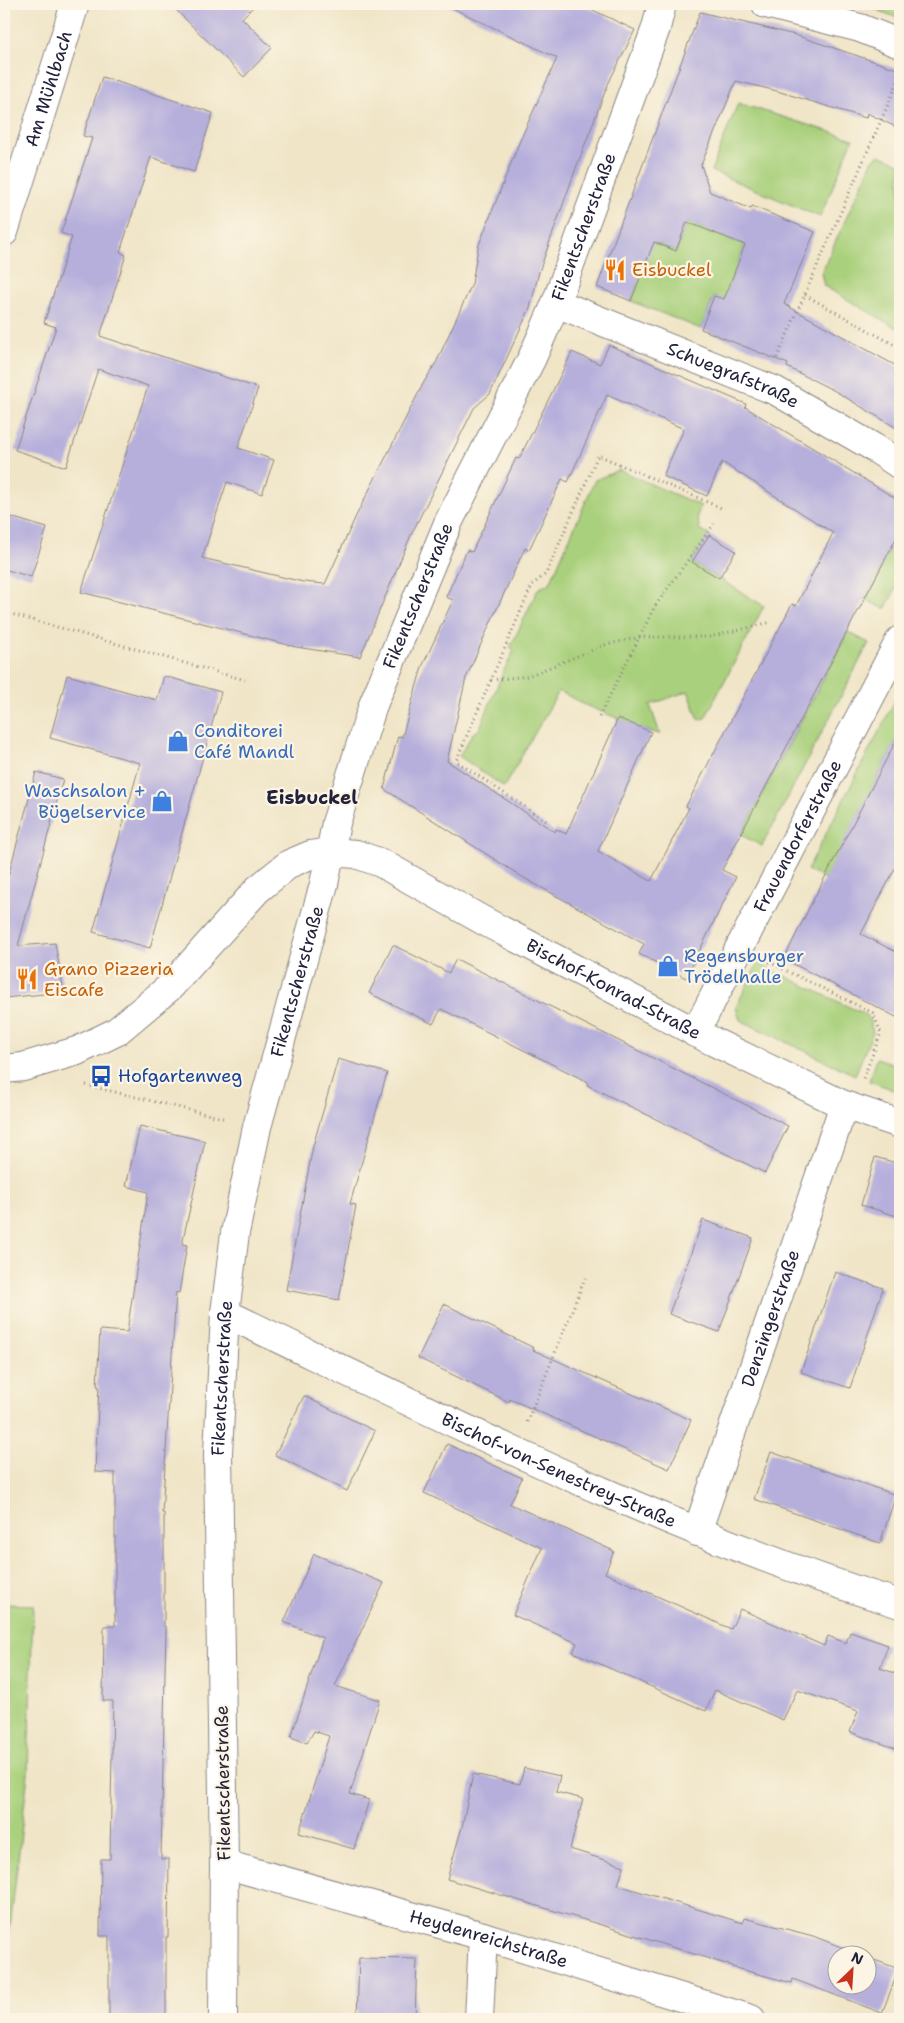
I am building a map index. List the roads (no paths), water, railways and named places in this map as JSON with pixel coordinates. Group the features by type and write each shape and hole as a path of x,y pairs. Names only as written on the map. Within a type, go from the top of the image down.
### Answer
{"street":[{"name":"Am Mühlbach","path":"4,232 75,4"},
{"name":"Fikentscherstraße","path":"223,2019 224,1864 218,1453 226,1313 235,1233 257,1127 324,884 336,823 373,705 444,532 532,358 556,303 656,28 662,4"},
{"path":"766,4 860,28 900,44"},
{"name":"Schuegrafstraße","path":"556,303 765,386 873,446 900,465"},
{"name":"Frauendorferstraße","path":"695,1033 900,640"},
{"path":"4,1069 23,1067 77,1052 116,1032 171,986 258,889 290,864 310,855 330,852"},
{"name":"Bischof-Konrad-Straße","path":"330,852 356,854 380,863 695,1033 848,1106 900,1124"},
{"name":"Denzingerstraße","path":"697,1532 848,1106"},
{"name":"Bischof-von-Senestrey-Straße","path":"226,1313 515,1453 697,1532 861,1592 900,1604"},
{"name":"Heydenreichstraße","path":"224,1864 483,1936 751,2019"},
{"path":"479,2019 483,1936"}],"place":[{"name":"Eisbuckel","path":"615,270"},
{"name":"Conditorei Café Mandl","path":"178,741"},
{"name":"Waschsalon + Bügelservice","path":"162,801"},
{"name":"Regensburger Trödelhalle","path":"668,966"},
{"name":"Grano Pizzeria Eiscafe","path":"27,979"},
{"name":"Hofgartenweg","path":"101,1076"}],"district":[{"name":"Eisbuckel","path":"312,797"}]}
